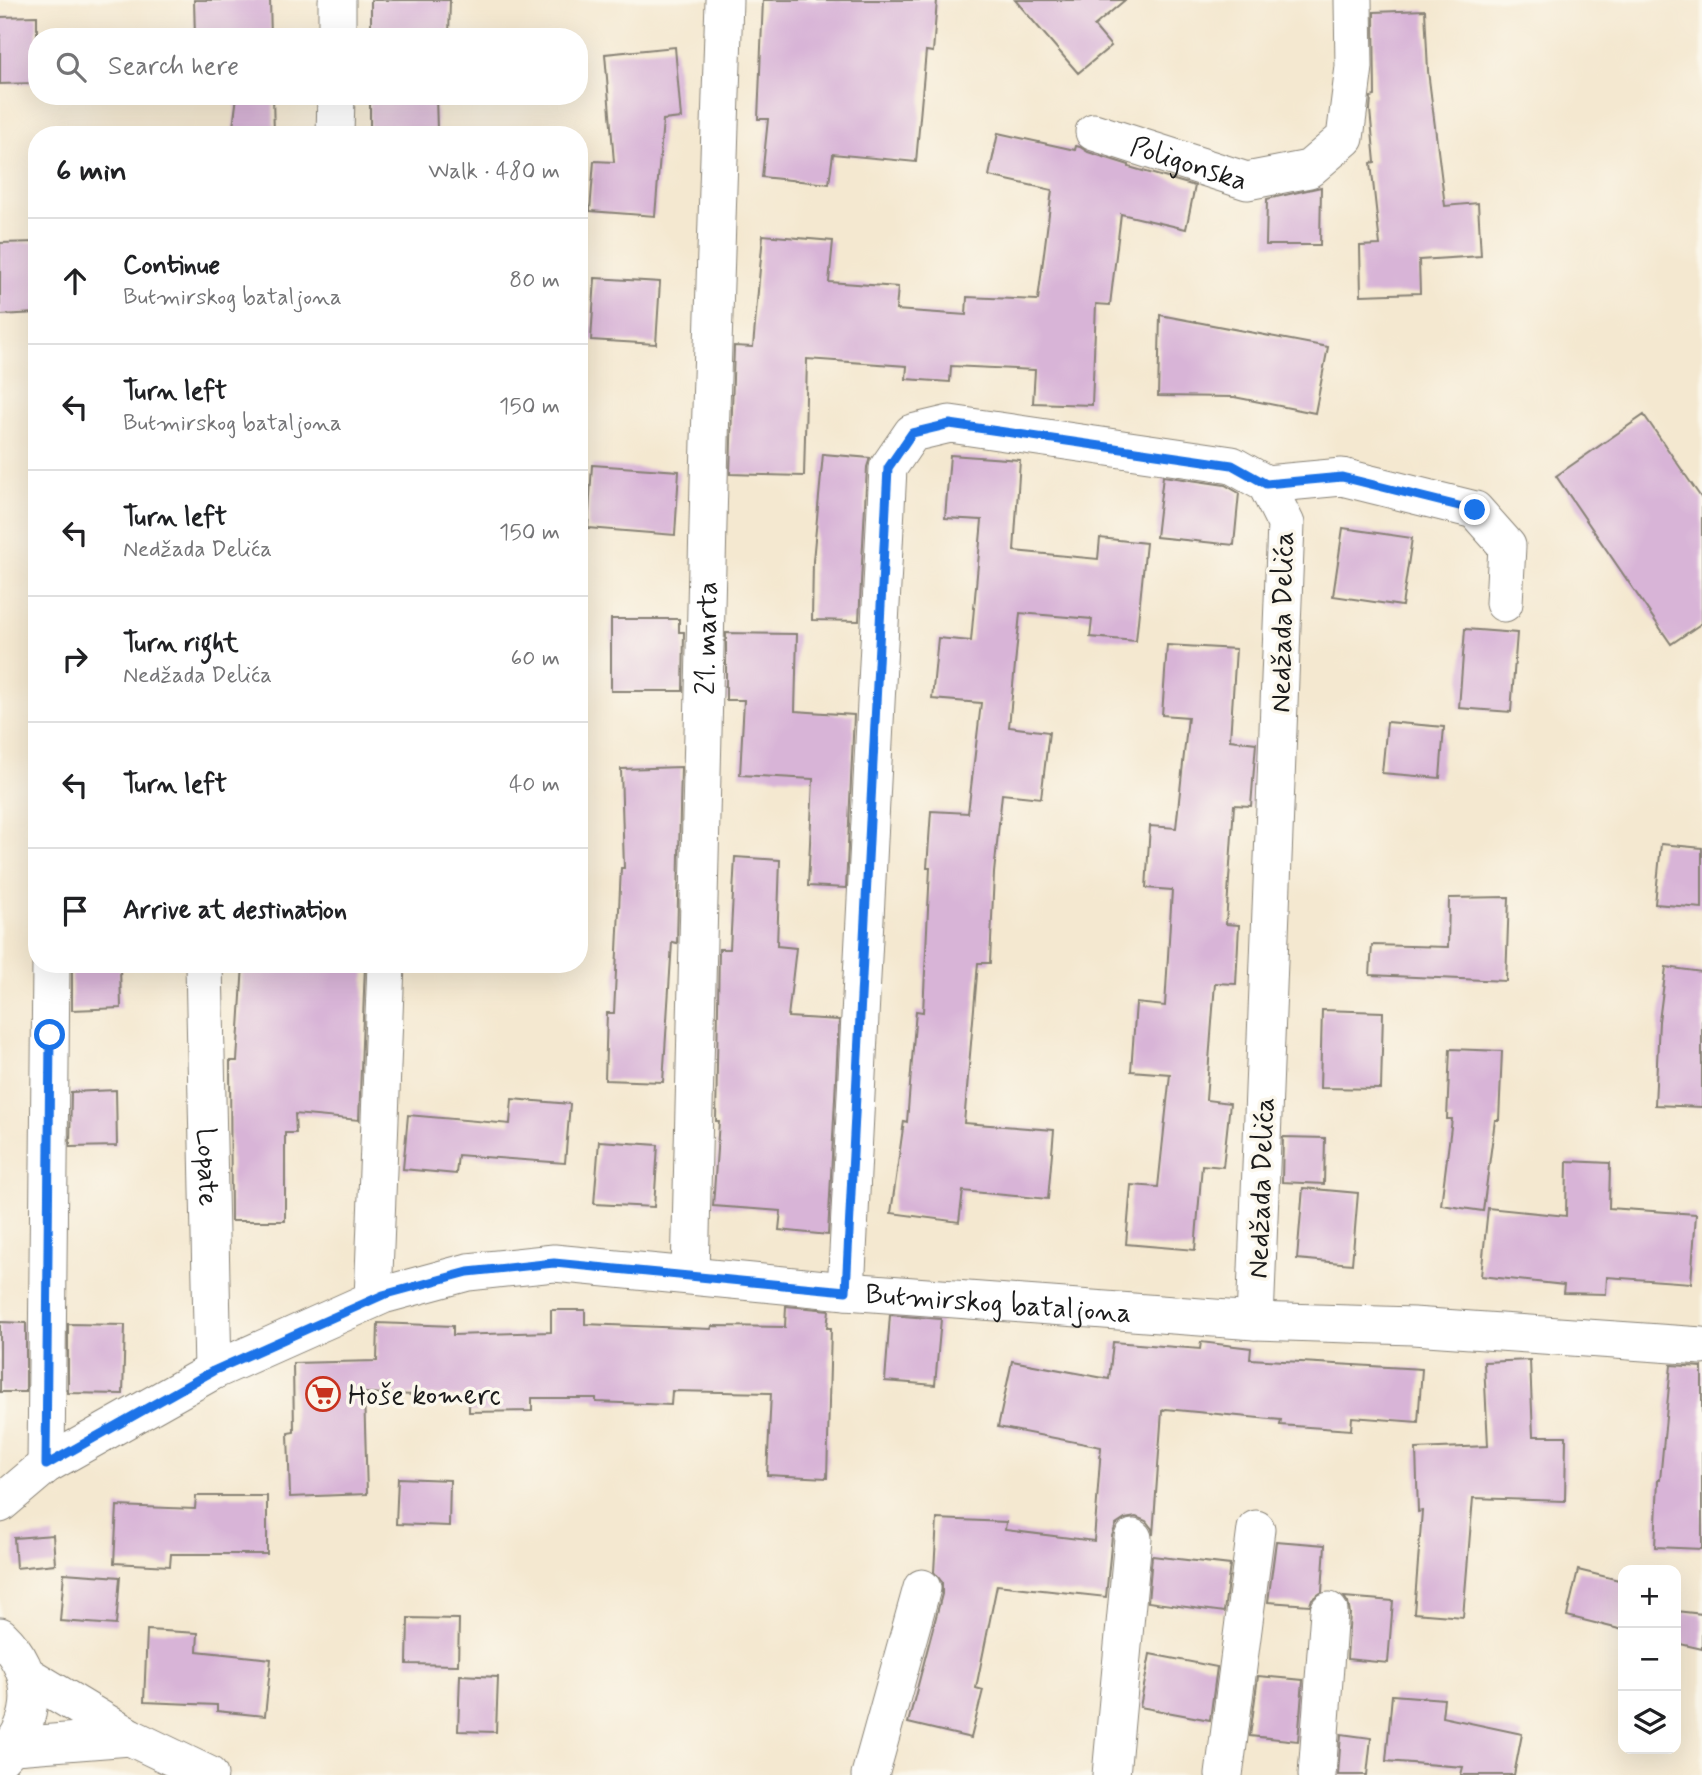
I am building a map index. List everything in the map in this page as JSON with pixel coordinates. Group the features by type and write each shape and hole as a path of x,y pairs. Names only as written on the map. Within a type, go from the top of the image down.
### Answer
{"street":[{"path":"337,0 337,28"},
{"name":"21. marta","path":"690,1275 709,440 724,0"},
{"name":"Poligonska","path":"1094,132 1247,181 1309,169 1345,138 1354,67 1353,0"},
{"path":"335,126 336,105"},
{"path":"846,1291 888,468 912,433 950,424 1232,465 1266,484 1342,477 1475,510 1507,547 1504,603"},
{"name":"Nedžada Delića","path":"1255,1321 1286,524 1266,484"},
{"path":"46,1465 51,973"},
{"name":"Lopate","path":"204,973 213,1371"},
{"path":"373,1300 386,973"},
{"name":"Butmirskog bataljona","path":"0,1504 46,1465 213,1371 373,1300 468,1272 554,1263 846,1291 1255,1321 1413,1326 1702,1346"},
{"path":"1224,1775 1256,1529"},
{"path":"1111,1775 1133,1538"},
{"path":"870,1775 922,1588"},
{"path":"1317,1775 1329,1611"},
{"path":"0,1636 15,1650 27,1675 30,1703 25,1725 7,1753"},
{"path":"27,1675 130,1737 209,1775"},
{"path":"7,1753 130,1737"}],"building":[{"path":"194,0 270,0 271,28 195,28"},
{"path":"371,0 450,0 449,28 371,28"},
{"path":"763,0 937,0 933,52 926,51 916,162 833,154 829,184 762,177 768,119 758,119"},
{"path":"1015,0 1125,0 1094,26 1111,46 1078,73"},
{"path":"1425,10 1428,71 1445,206 1478,203 1481,256 1419,260 1420,293 1361,295 1360,246 1380,245 1371,163 1375,162 1370,110 1371,97 1375,96 1374,12"},
{"path":"37,16 37,28 28,28 28,83 0,84 0,17"},
{"path":"675,47 681,118 663,120 655,216 590,211 594,161 614,162 605,54"},
{"path":"236,105 273,105 274,126 233,126"},
{"path":"370,105 436,105 437,126 370,126"},
{"path":"998,133 1075,150 1076,146 1080,147 1129,167 1195,186 1186,229 1121,214 1110,305 1096,304 1092,405 1033,403 1035,370 951,366 950,382 906,379 907,366 807,359 804,476 730,474 734,346 753,347 763,235 833,241 829,282 898,287 896,310 966,315 967,297 1038,300 1052,190 989,176"},
{"path":"1321,187 1320,245 1266,245 1267,199"},
{"path":"28,242 28,313 0,315 0,243"},
{"path":"595,278 660,282 656,344 591,340"},
{"path":"1160,315 1328,347 1315,413 1234,397 1158,396"},
{"path":"1644,415 1702,499 1702,623 1671,644 1556,476"},
{"path":"823,454 870,458 867,467 859,621 812,620 813,561"},
{"path":"950,455 1020,460 1014,551 1098,559 1100,538 1146,543 1136,641 1090,637 1092,619 1020,613 1009,727 1049,732 1041,798 1002,794 994,873 990,963 978,963 964,1123 1054,1130 1048,1199 963,1191 959,1222 891,1213 904,1121 907,1122 916,1011 923,1012 931,811 968,813 981,703 932,699 938,638 971,641 982,520 945,518"},
{"path":"592,465 679,471 675,535 588,528"},
{"path":"1163,476 1225,485 1239,493 1234,545 1156,537"},
{"path":"1343,528 1412,538 1402,606 1333,596"},
{"path":"611,619 679,619 679,632 684,632 683,691 611,691"},
{"path":"1465,629 1517,633 1511,712 1459,708"},
{"path":"726,633 797,634 795,711 854,715 846,888 808,886 813,779 740,775 744,700 726,700"},
{"path":"1167,645 1236,649 1230,740 1256,743 1251,806 1234,805 1226,924 1239,925 1236,984 1215,983 1206,1100 1230,1103 1223,1167 1202,1165 1195,1250 1126,1244 1131,1185 1158,1187 1170,1074 1131,1071 1136,1003 1165,1006 1172,890 1146,888 1150,826 1176,828 1188,717 1162,715"},
{"path":"1387,722 1444,727 1440,778 1382,773"},
{"path":"681,767 677,943 672,942 663,1082 605,1080 607,1013 614,1013 621,868 624,868 621,769"},
{"path":"1661,844 1702,848 1702,908 1655,904"},
{"path":"735,857 780,860 777,946 796,948 788,1017 839,1020 828,1235 779,1230 781,1211 713,1206 719,1121 716,1121 719,949 730,949"},
{"path":"1509,897 1506,981 1370,975 1372,945 1448,947 1449,898"},
{"path":"1666,967 1702,972 1702,1107 1655,1105 1659,1021"},
{"path":"72,973 120,973 121,1008 72,1010"},
{"path":"242,973 365,973 359,1120 295,1114 296,1133 285,1133 285,1221 231,1221 230,1061 237,1061"},
{"path":"1322,1010 1383,1012 1381,1089 1320,1088"},
{"path":"1450,1049 1502,1051 1499,1120 1495,1120 1483,1211 1441,1205 1452,1119 1447,1119"},
{"path":"116,1090 117,1146 70,1147 71,1092"},
{"path":"512,1099 570,1104 565,1163 458,1155 456,1174 403,1169 408,1115 510,1124"},
{"path":"1283,1137 1325,1138 1324,1184 1282,1182"},
{"path":"599,1141 658,1145 654,1207 594,1204"},
{"path":"1567,1161 1610,1163 1609,1208 1696,1214 1691,1283 1607,1277 1606,1294 1563,1293 1564,1285 1481,1276 1488,1208 1566,1216"},
{"path":"1303,1188 1358,1193 1352,1264 1297,1259"},
{"path":"786,1306 829,1310 827,1328 831,1328 827,1478 767,1475 771,1393 672,1391 671,1405 596,1402 596,1398 532,1398 532,1411 469,1412 469,1397 364,1393 367,1494 290,1497 288,1433 294,1432 293,1363 377,1361 378,1323 453,1326 453,1335 551,1332 551,1310 585,1310 585,1324 711,1329 712,1326 785,1327"},
{"path":"890,1315 941,1319 935,1385 885,1381"},
{"path":"0,1322 26,1323 26,1392 0,1392"},
{"path":"68,1324 125,1325 123,1394 68,1393"},
{"path":"1113,1342 1200,1349 1201,1342 1251,1348 1250,1359 1422,1369 1418,1422 1352,1417 1351,1430 1280,1425 1281,1420 1166,1409 1162,1411 1153,1535 1146,1521 1136,1517 1125,1519 1116,1525 1112,1536 1106,1597 997,1585 976,1688 983,1690 971,1738 908,1723 942,1594 942,1582 934,1572 937,1519 1006,1522 1005,1530 1094,1541 1101,1447 998,1427 1012,1361 1109,1379"},
{"path":"1530,1360 1533,1436 1566,1436 1565,1501 1473,1498 1463,1617 1414,1613 1422,1511 1418,1512 1416,1449 1488,1446 1484,1362"},
{"path":"1671,1365 1702,1367 1702,1549 1655,1547 1658,1480"},
{"path":"398,1478 450,1480 449,1526 396,1524"},
{"path":"196,1496 267,1496 267,1554 171,1554 170,1566 114,1563 117,1506 195,1509"},
{"path":"53,1535 55,1564 16,1568 14,1538"},
{"path":"1276,1541 1325,1545 1322,1592 1312,1599 1310,1605 1268,1602"},
{"path":"1152,1556 1230,1565 1224,1612 1148,1602"},
{"path":"1578,1570 1618,1580 1618,1629 1567,1616"},
{"path":"64,1573 120,1577 116,1625 60,1621"},
{"path":"1344,1597 1393,1601 1388,1663 1347,1659 1350,1613"},
{"path":"1681,1612 1702,1614 1702,1649 1681,1644"},
{"path":"408,1618 459,1619 458,1665 407,1664"},
{"path":"147,1630 198,1633 197,1651 271,1659 265,1716 217,1711 217,1705 144,1702"},
{"path":"1150,1654 1217,1667 1210,1720 1140,1707"},
{"path":"460,1675 498,1677 496,1732 458,1731"},
{"path":"1258,1676 1303,1680 1298,1741 1250,1736"},
{"path":"1392,1695 1444,1699 1442,1717 1522,1734 1514,1775 1461,1775 1463,1767 1386,1761"},
{"path":"1341,1734 1371,1738 1367,1775 1338,1775"}],"place":[{"name":"Hoše komerc","path":"323,1394"}],"route":[{"path":"50,1035 46,1465 213,1371 383,1295 468,1272 554,1263 846,1291 888,468 912,433 950,424 1232,465 1266,484 1342,477 1475,510"}]}
